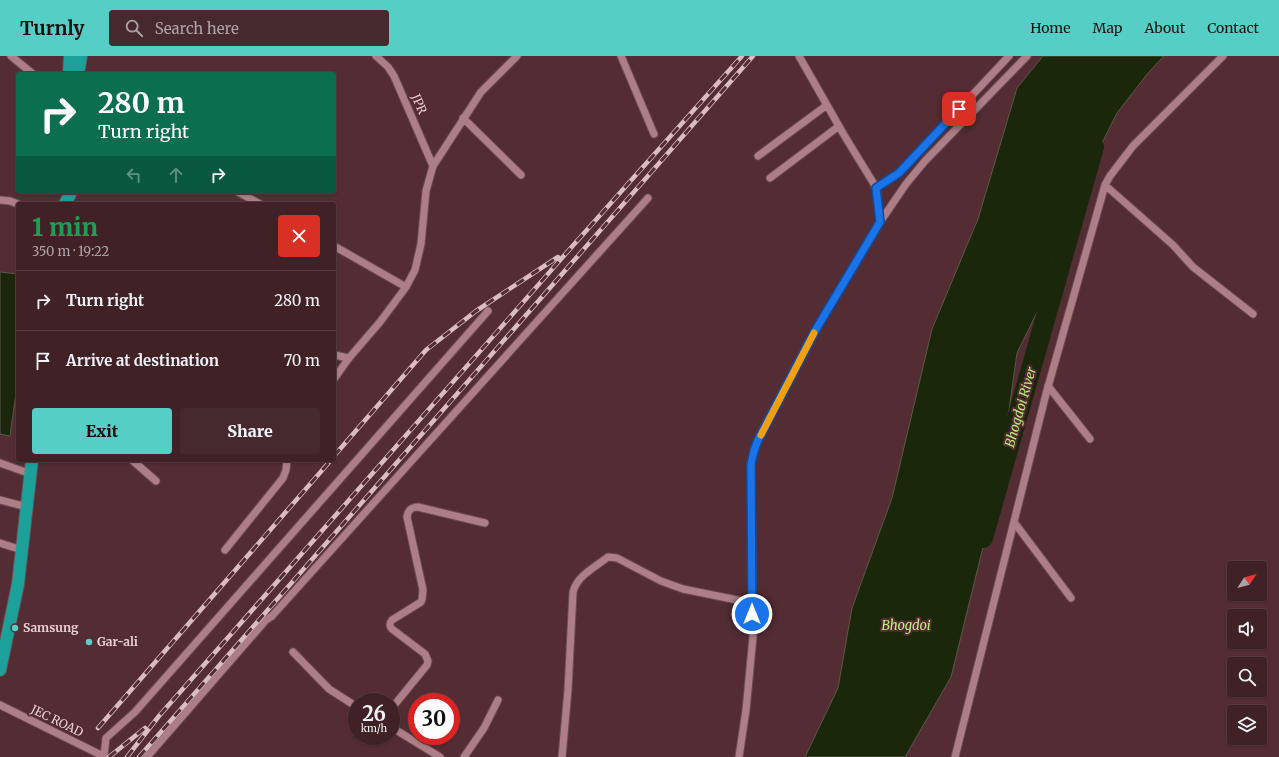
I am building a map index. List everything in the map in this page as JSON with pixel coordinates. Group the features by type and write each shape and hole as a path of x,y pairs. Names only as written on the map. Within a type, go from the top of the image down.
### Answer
{"highway":[{"path":"69,72 70,56"},
{"path":"78,72 80,56"},
{"path":"0,670 18,584 32,462"}],"street":[{"path":"11,56 31,72"},
{"name":"JPR","path":"376,56 388,67 394,76 433,166"},
{"path":"336,377 406,287 415,270 419,256 426,191 433,166 481,92 517,56"},
{"path":"621,56 632,78 654,134"},
{"path":"799,56 876,188 880,222"},
{"path":"876,188 899,173 1009,56"},
{"path":"739,757 747,703 752,637 751,464 758,440 815,331 880,222 914,173 1027,56"},
{"path":"955,757 1048,386 1105,186 1110,176 1133,146 1223,56"},
{"path":"758,156 827,105"},
{"path":"464,118 521,175"},
{"path":"770,178 839,126"},
{"path":"1105,186 1173,245 1193,267 1253,314"},
{"path":"242,194 256,202"},
{"path":"147,757 266,620 278,610 648,198"},
{"path":"0,200 10,200 16,203"},
{"path":"336,247 406,287"},
{"path":"104,757 106,738 140,706 488,311"},
{"path":"336,355 350,358"},
{"path":"1048,386 1090,439"},
{"path":"134,462 156,481"},
{"path":"225,550 283,478 287,462"},
{"path":"0,463 31,474"},
{"path":"0,500 27,507"},
{"path":"400,698 427,665 428,661 425,654 390,626 392,620 421,602 422,599 423,590 408,512 414,507 418,507 485,523"},
{"path":"1014,522 1071,598"},
{"path":"0,543 22,550"},
{"path":"562,757 568,690 573,592 580,578 608,557 612,557 617,558 661,581 683,589 752,603"},
{"path":"293,652 329,688 348,701"},
{"path":"464,757 484,728 498,700"},
{"name":"JEC ROAD","path":"0,705 104,757"},
{"path":"400,733 440,757"}],"water":[{"name":"Bhogdoi","path":"1043,56 1164,56 1148,73 1117,113 1089,169 1065,223 1052,260 1047,292 1017,353 1009,410 986,535 951,677 905,757 805,757 838,688 852,608 892,498 932,329 978,219 1017,88"},
{"path":"0,272 16,274 16,392 10,436 0,434"}],"waterway":[{"name":"Bhogdoi River","path":"983,538 1094,147"}],"railway":[{"path":"127,757 159,716 569,250 742,56"},
{"path":"139,757 753,56"},
{"path":"336,454 426,350 476,311 558,257"},
{"path":"98,728 329,462"},
{"path":"109,757 145,728"}],"slow traffic":[{"path":"761,435 814,333"}],"place":[{"name":"Samsung","path":"15,628"},
{"name":"Gar-ali","path":"89,642"}],"route":[{"path":"752,614 751,464 758,440 815,331 880,222 876,188 892,179 899,173 959,109"}]}
